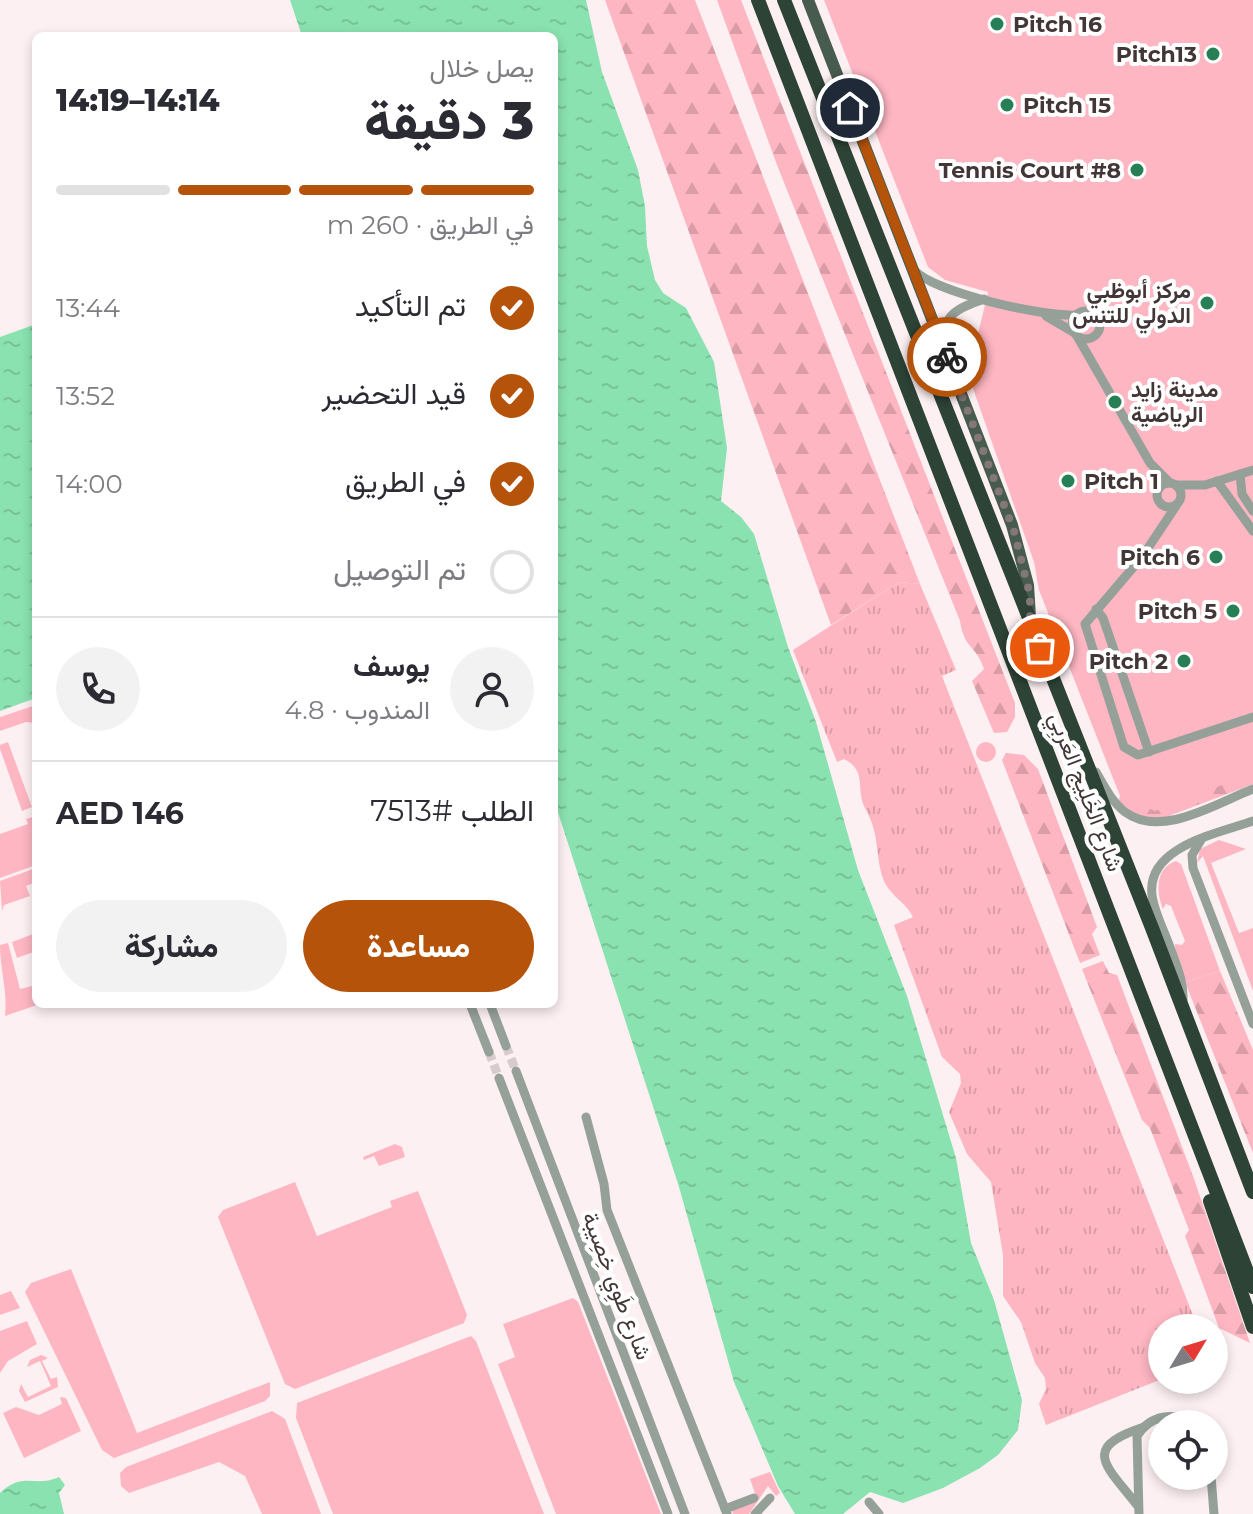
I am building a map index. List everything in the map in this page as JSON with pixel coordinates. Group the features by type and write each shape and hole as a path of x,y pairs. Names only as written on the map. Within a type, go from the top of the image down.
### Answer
{"highway":[{"name":"شارع الخَلِيج العَربِي","path":"758,0 1253,1287"},
{"name":"شارع الخَلِيج العَربِي","path":"784,0 1183,1007 1253,1192"},
{"path":"1194,1135 1204,1182 1253,1327"}],"main road":[{"path":"808,0 1015,534 1030,595 1030,624"}],"street":[{"path":"912,268 929,282 1043,315 1076,334 1094,336"},
{"path":"955,378 945,340 946,325 958,308 984,299"},
{"path":"1043,315 1076,315 1086,311 1096,315 1100,328 1094,336 1092,361"},
{"path":"1076,315 1072,324 1076,334 1150,463 1158,497 1158,529"},
{"path":"1150,463 1182,495 1147,551 1086,621 1085,630 1124,747 1135,755 1149,752 1253,717"},
{"path":"1158,497 1167,508 1205,485 1253,470"},
{"path":"1240,474 1242,494 1253,511"},
{"path":"1217,481 1253,531"},
{"path":"1158,497 1162,485 1205,485"},
{"path":"1096,609 1103,618 1149,752"},
{"path":"1079,746 1116,804 1141,821 1171,821 1253,789"},
{"path":"1183,1007 1180,975 1152,898 1154,877 1165,859 1201,840 1253,821"},
{"path":"1201,840 1193,851 1193,868 1253,1024"},
{"path":"1165,859 1180,859 1193,868"},
{"path":"472,1008 489,1052"},
{"path":"492,1008 506,1046"},
{"name":"شارع طَوِي خِصِيبة","path":"516,1071 685,1514"},
{"name":"شارع طَوِي خِصِيبة","path":"499,1078 668,1514"},
{"path":"503,1090 520,1083"},
{"path":"586,1117 604,1184 607,1210 726,1512 754,1498"},
{"path":"1138,1510 1107,1464 1105,1450 1113,1438 1148,1425"},
{"path":"1138,1510 1134,1445 1144,1427"},
{"path":"1212,1490 1214,1514"},
{"path":"755,1514 770,1498"},
{"path":"869,1502 879,1514"}],"green space":[{"path":"605,0 695,0 920,584 899,582 831,625"},
{"path":"717,0 741,0 1015,703 1015,717 1007,732 994,733 972,681 984,669 964,637 777,165"},
{"name":"مدينة زايد الرياضية","path":"824,0 1253,0 1253,784 1166,817 1119,802 1120,796 1039,590 1034,562 957,343 978,334 988,292 945,280 928,267"},
{"path":"1217,100 1227,117 1215,123 1205,106"},
{"path":"899,582 920,584 956,670 942,676 1193,1314 1148,1314 1148,1385 1046,1425 1039,1404 1046,1389 1045,1378 1035,1363 1021,1322 1003,1296 1003,1255 991,1182 967,1154 949,1112 961,1083 960,1074 942,1057 894,925 913,917 883,880 875,833 862,801 859,775 844,759 837,762 793,650"},
{"path":"32,706 32,723 0,731 0,717"},
{"path":"8,742 32,807 22,811 0,749 0,745"},
{"path":"986,742 993,745 996,752 993,759 986,762 979,759 976,752 979,745"},
{"path":"1006,753 1024,755 1038,769 1097,927 1092,934 1100,955 1080,963 1002,760"},
{"path":"1253,773 1253,784 1160,819 1137,816 1119,802 1120,796 1155,811"},
{"path":"32,817 32,866 0,878 0,834 28,824 26,819"},
{"path":"1219,840 1246,849 1211,863 1239,933 1253,928 1253,991 1203,856 1197,863 1200,849"},
{"path":"1176,861 1181,864 1220,971 1185,982 1175,944 1182,945 1185,941 1171,906 1166,904 1163,909 1158,888 1164,869"},
{"path":"32,869 32,884 26,886 30,896 4,905 2,911 0,881"},
{"path":"32,934 32,952 17,958 12,942"},
{"path":"8,943 20,989 32,986 32,1007 5,1016 5,998 0,945"},
{"path":"1103,961 1109,973 1117,975 1193,1176 1250,1343 1228,1332 1228,1314 1214,1314 1185,1236 1189,1230 1150,1128 1142,1120 1082,969"},
{"path":"1220,971 1253,1050 1253,1153 1185,982"},
{"path":"395,1144 402,1147 405,1157 379,1166 374,1156 364,1160 363,1157"},
{"path":"295,1182 317,1236 392,1207 390,1201 418,1191 467,1315 464,1323 295,1389 285,1384 218,1217 223,1210"},
{"path":"71,1269 137,1433 270,1382 270,1396 265,1401 114,1458 102,1450 25,1292 31,1283"},
{"path":"11,1291 20,1308 0,1315 0,1295"},
{"path":"573,1298 578,1302 661,1514 556,1514 498,1364 515,1357 503,1324"},
{"path":"27,1321 37,1344 8,1361 0,1373 0,1331"},
{"path":"471,1336 476,1341 544,1514 333,1514 296,1418 297,1403"},
{"path":"41,1355 48,1358 42,1361 51,1379 57,1377 58,1387 25,1402 19,1391 21,1384 28,1397 51,1386 40,1361 27,1367 30,1360"},
{"path":"60,1397 66,1398 81,1431 24,1458 3,1413 16,1407 39,1415 62,1404"},
{"path":"272,1411 285,1419 321,1514 262,1514 245,1476 219,1462 129,1493 121,1486 120,1473 126,1467"},
{"path":"770,1472 780,1493 776,1496 768,1486 749,1514 733,1514 732,1510 757,1499 750,1479"}],"water":[{"path":"290,0 586,0 602,72 638,170 645,206 647,246 655,280 663,293 686,308 714,362 727,448 721,501 741,517 754,534 788,647 816,722 858,870 907,996 956,1158 971,1243 994,1300 1022,1400 1018,1430 998,1455 943,1488 903,1503 870,1492 843,1514 795,1514 778,1486 734,1382 679,1187 558,812 558,32 301,32"},
{"path":"32,325 32,699 0,711 0,337"},
{"path":"59,1477 65,1485 59,1493 64,1514 0,1514 0,1493 8,1486 22,1481"}],"tunnel":[{"path":"506,1046 516,1071"},
{"path":"489,1052 499,1078"}],"way so far":[{"path":"947,357 1014,531 1030,595 1030,624 1040,648"}],"place":[{"name":"Pitch 16","path":"997,24"},
{"name":"Pitch13","path":"1213,54"},
{"name":"Pitch 15","path":"1007,105"},
{"name":"Tennis Court #8","path":"1137,170"},
{"name":"مركز أبوظبي الدولي للتنس","path":"1207,303"},
{"name":"مدينة زايد الرياضية","path":"1115,402"},
{"name":"Pitch 1","path":"1068,481"},
{"name":"Pitch 6","path":"1216,557"},
{"name":"Pitch 5","path":"1233,611"},
{"name":"Pitch 2","path":"1184,661"}],"route":[{"path":"850,108 947,357"}]}
